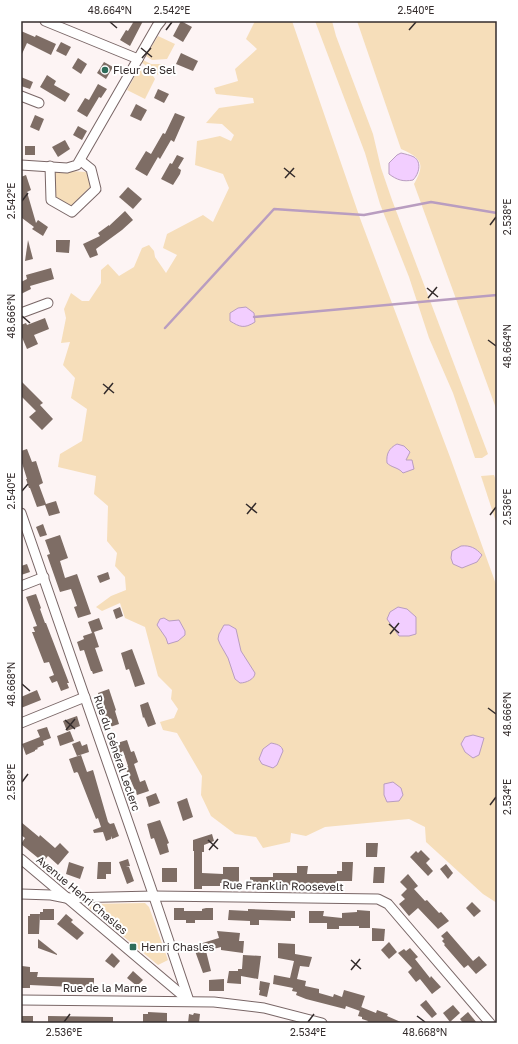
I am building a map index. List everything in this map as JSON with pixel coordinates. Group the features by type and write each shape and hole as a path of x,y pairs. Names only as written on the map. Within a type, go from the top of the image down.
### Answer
{"street":[{"path":"45,21 67,25 138,59"},
{"path":"21,165 67,168 77,165 81,161 138,59 162,21"},
{"path":"21,96 40,103"},
{"path":"50,166 51,200 72,212 96,189 91,169 81,161"},
{"path":"21,313 48,303"},
{"name":"Rue du Général Leclerc","path":"21,514 189,1001"},
{"path":"21,586 44,577"},
{"path":"21,723 85,697"},
{"name":"Avenue Henri Chasles","path":"21,859 189,1001"},
{"name":"Rue Franklin Roosevelt","path":"21,894 50,894 66,898 154,896 378,899 388,904 490,1023"},
{"name":"Rue de la Marne","path":"21,1000 189,1001"},
{"path":"189,1001 214,1002 264,1008 322,1023"}],"shaded area":[{"path":"255,21 292,21 361,221 450,457 497,587 497,903 483,894 426,842 425,827 409,819 325,827 306,836 291,833 290,842 263,848 256,837 235,834 211,816 201,795 202,776 177,733 163,730 160,722 174,718 178,709 171,699 172,690 158,676 145,627 125,618 120,603 102,611 96,607 111,596 126,590 125,577 115,566 117,553 107,541 108,506 94,494 96,476 58,467 60,454 82,441 87,409 71,398 75,378 63,365 70,342 61,343 66,318 64,309 71,293 82,301 89,301 101,283 101,270 108,264 119,276 134,267 142,248 149,245 166,273 177,255 163,248 167,234 203,215 213,222 229,188 223,174 195,165 197,141 220,136 231,141 234,135 222,124 206,123 219,108 254,103 253,98 216,94 214,88 238,81 235,69 257,49 246,39"},
{"path":"315,21 332,21 336,36 373,134 381,168 392,200 488,454 482,458 475,458 453,393 429,338 409,277 380,204 365,153"},
{"path":"357,21 497,21 497,411 414,184 420,171 420,162 413,155 401,149"},
{"path":"158,36 175,44 167,59 152,60 146,56"},
{"path":"143,60 151,64 165,64 158,75 142,63"},
{"path":"140,67 155,79 145,99 127,90"},
{"path":"401,153 414,157 418,162 419,168 417,175 413,180 400,180 389,174 389,163"},
{"path":"55,170 86,172 88,174 91,186 70,207 54,197"},
{"path":"246,307 254,313 255,322 248,326 242,326 230,321 230,313 238,308"},
{"path":"397,444 404,446 410,452 406,460 412,460 414,469 403,473 387,463 389,452 392,447"},
{"path":"494,475 497,483 497,525 481,476"},
{"path":"461,546 473,548 482,555 477,562 462,568 453,564 451,558 452,551"},
{"path":"398,607 407,609 416,617 416,634 399,636 387,619 390,612"},
{"path":"164,618 169,621 179,620 185,631 185,635 178,641 168,644 166,638 157,625 160,619"},
{"path":"224,625 229,625 236,629 241,651 255,673 252,679 240,683 235,679 228,658 218,639"},
{"path":"473,735 484,738 479,755 473,758 465,752 461,744 465,737"},
{"path":"271,743 280,746 283,751 277,765 273,768 262,764 259,759 263,749"},
{"path":"393,782 401,788 403,795 399,801 387,802 384,795 384,784"},
{"path":"145,903 149,907 168,960 158,965 89,908 90,904"}],"building":[{"path":"134,21 143,21 130,46 120,40"},
{"path":"181,21 192,27 183,42 173,36"},
{"path":"21,31 35,37 36,35 56,44 51,55 27,43 21,56"},
{"path":"61,42 71,47 66,56 56,51"},
{"path":"181,53 198,61 193,71 176,64"},
{"path":"78,58 87,64 81,74 72,68"},
{"name":"Fleur de Sel","path":"104,62 113,67 106,79 97,73"},
{"path":"47,75 56,81 54,85 70,94 65,102 40,87"},
{"path":"21,77 33,82 30,89 21,86"},
{"path":"98,84 107,89 101,98 99,97 87,117 77,111 85,98 89,100"},
{"path":"158,89 169,94 164,103 154,98"},
{"path":"136,104 147,110 141,121 130,116"},
{"path":"175,113 185,117 174,142 171,140 160,159 158,157 147,176 135,169 146,151 151,154 163,133 165,134"},
{"path":"35,115 44,119 39,131 30,127"},
{"path":"78,126 87,131 82,140 73,135"},
{"path":"65,140 70,149 58,157 52,147"},
{"path":"25,146 35,146 35,155 25,155"},
{"path":"177,155 184,158 178,168 181,170 180,174 173,185 161,179 170,163 172,164"},
{"path":"26,175 31,190 27,192 36,223 38,220 48,227 43,236 32,229 34,227 22,218 21,177"},
{"path":"128,187 142,199 133,209 119,197"},
{"path":"125,211 133,220 96,249 98,255 90,258 83,244 100,236 98,233 109,226"},
{"path":"28,240 33,259 25,261"},
{"path":"56,240 70,240 69,253 56,252"},
{"path":"51,268 54,279 30,286 31,289 21,294 21,282 27,279 26,275"},
{"path":"45,318 49,329 34,335 38,344 27,349 21,335 21,325 26,323 27,325"},
{"path":"21,381 43,403 40,405 53,419 42,430 29,417 36,411 21,396"},
{"path":"27,449 32,462 36,461 43,483 39,485 46,504 56,501 60,513 49,516 45,505 37,507 29,488 21,460 21,451"},
{"path":"43,524 47,535 40,537 36,527"},
{"path":"60,535 68,558 60,561 65,578 77,574 91,614 78,618 74,607 77,606 71,589 60,592 47,555 50,554 45,540"},
{"path":"27,564 30,572 21,575 21,566"},
{"path":"108,572 110,579 100,583 97,576"},
{"path":"36,594 45,623 69,683 67,683 69,688 61,691 57,681 52,683 49,677 54,675 49,662 44,663 32,632 35,632 33,627 37,626 26,597"},
{"path":"120,607 123,616 116,619 113,610"},
{"path":"99,618 103,629 94,632 99,647 95,648 103,671 93,674 84,650 80,651 77,642 84,639 83,636 92,633 88,622"},
{"path":"132,649 145,684 135,687 129,669 126,670 121,653"},
{"path":"109,689 119,724 110,727 102,710 98,693"},
{"path":"37,690 41,700 21,708 21,697"},
{"path":"148,702 156,724 148,727 144,717 143,718 140,705"},
{"path":"77,716 80,726 67,731 63,721"},
{"path":"47,727 51,738 43,741 44,745 26,755 22,744 40,737 37,730"},
{"path":"70,731 74,741 60,746 57,736"},
{"path":"127,740 131,752 134,751 138,762 134,764 140,782 145,780 149,791 137,795 125,767 128,766 123,751 120,753 117,743"},
{"path":"80,741 82,746 87,744 89,752 77,756 72,744"},
{"path":"81,755 87,772 93,770 108,822 110,824 114,823 119,836 112,839 111,836 111,839 106,841 103,832 94,833 93,830 101,827 98,818 96,819 78,773 74,773 69,759"},
{"path":"156,793 160,803 149,807 146,797"},
{"path":"187,798 193,817 183,821 177,802"},
{"path":"160,820 169,843 167,844 169,852 160,855 154,838 151,839 147,824"},
{"path":"21,822 39,837 40,835 55,848 60,843 69,852 58,865 48,856 43,862 21,844 25,838 21,835"},
{"path":"212,834 214,841 204,845 204,852 202,852 202,873 223,874 223,867 239,867 239,883 220,883 220,886 202,886 202,889 194,889 193,840"},
{"path":"366,843 378,843 377,857 366,857"},
{"path":"421,850 430,859 426,863 433,871 428,876 410,857 416,851 418,853"},
{"path":"128,859 130,866 126,867 129,867 134,881 127,884 119,862"},
{"path":"69,862 84,867 80,879 66,874"},
{"path":"98,862 111,862 111,874 106,874 106,879 97,879"},
{"path":"342,862 353,862 352,881 337,881 337,891 326,891 326,886 250,886 250,877 273,877 273,873 297,873 297,866 308,866 307,874 337,874 337,871 342,871"},
{"path":"446,864 453,873 448,879 440,869"},
{"path":"374,867 385,867 384,883 373,883"},
{"path":"162,868 177,868 177,882 162,882"},
{"path":"408,874 418,886 414,889 425,901 427,900 449,921 438,929 418,908 409,916 399,904 405,899 401,895 407,889 400,882"},
{"path":"472,902 481,911 474,917 466,908"},
{"path":"174,908 184,908 184,911 202,911 202,909 213,908 213,920 195,920 195,923 186,923 186,920 174,920"},
{"path":"43,909 54,909 54,920 40,920 40,912 43,912"},
{"path":"248,909 295,911 295,918 291,918 291,921 259,920 259,925 250,925 250,921 228,920 229,910 248,911"},
{"path":"357,910 370,911 370,928 359,928 359,926 339,926 339,929 327,929 327,923 309,923 309,911 324,911 323,916 342,918 342,913 357,912"},
{"path":"30,914 40,914 39,934 28,934 28,916 30,916"},
{"path":"66,914 73,920 71,922 84,933 77,940 57,924"},
{"path":"372,928 385,929 384,941 372,941"},
{"path":"217,931 240,933 239,941 244,941 243,953 221,950 221,947 206,951 211,971 203,973 195,951 198,950 196,945 219,938"},
{"path":"447,931 473,961 479,956 487,965 476,974 468,965 464,968 442,941 444,939 441,936"},
{"path":"38,939 57,954 57,955 38,948"},
{"path":"389,942 397,952 389,959 381,950"},
{"path":"278,943 295,944 295,954 312,957 309,967 300,966 297,979 306,981 305,986 319,989 319,993 333,997 334,994 342,997 344,990 365,996 360,1011 346,1006 345,1009 306,999 296,995 297,992 292,991 293,988 273,984 274,975 290,978 294,961 278,958"},
{"path":"410,948 418,957 415,959 430,978 431,976 441,987 432,994 420,979 416,982 408,972 412,968 398,953 404,949 406,951"},
{"path":"112,953 120,961 114,968 105,961"},
{"path":"243,955 261,956 258,979 241,976 241,984 227,983 229,971 238,971 238,969 242,969"},
{"path":"22,966 30,967 30,972 38,972 37,977 94,978 94,988 30,985 30,988 22,988"},
{"path":"133,971 143,980 137,986 127,978"},
{"path":"224,979 224,991 209,991 209,980"},
{"path":"260,981 270,983 267,997 259,995"},
{"path":"426,1000 437,1014 432,1018 420,1005"},
{"path":"453,1005 460,1013 450,1022 443,1013"},
{"path":"361,1007 376,1013 377,1010 388,1014 387,1016 403,1023 367,1023 368,1021 358,1016"},
{"path":"148,1012 167,1013 167,1023 143,1023 143,1014 148,1014"},
{"path":"468,1012 477,1023 463,1023 460,1019"},
{"path":"194,1013 200,1014 199,1023 188,1023 189,1014 193,1015"},
{"path":"22,1016 33,1016 33,1023 22,1023"},
{"path":"48,1016 113,1017 113,1023 48,1023"}],"waterway":[{"path":"165,328 274,209 364,215 431,202 497,213"},
{"path":"254,317 497,295"}],"place":[{"name":"Fleur de Sel","path":"105,70"},
{"name":"Henri Chasles","path":"133,947"}]}
